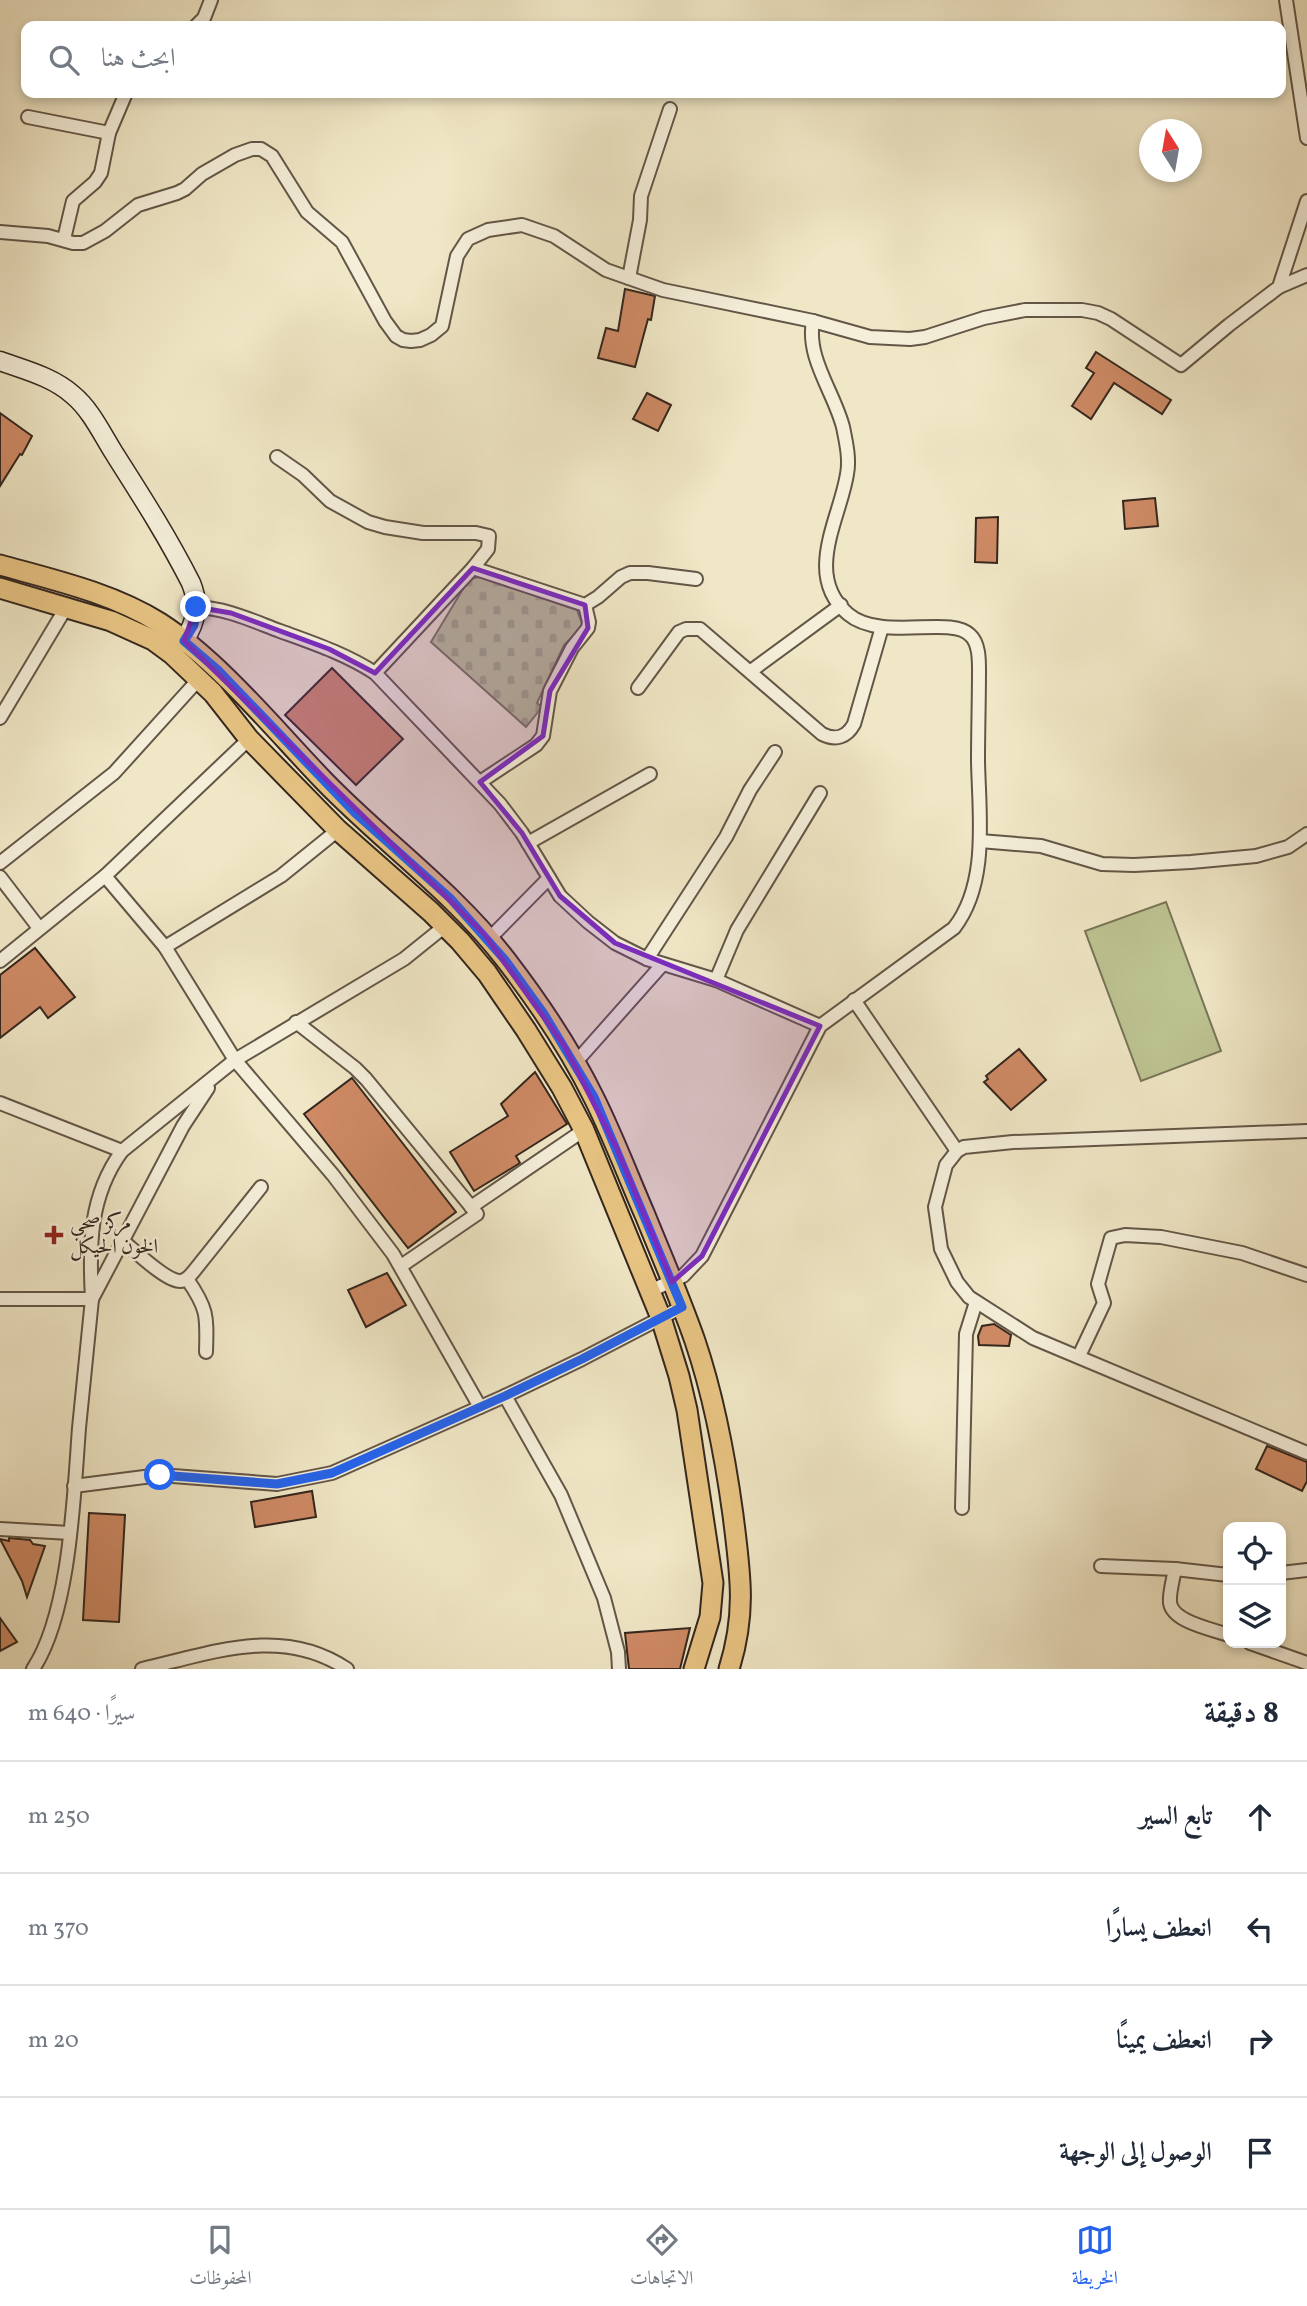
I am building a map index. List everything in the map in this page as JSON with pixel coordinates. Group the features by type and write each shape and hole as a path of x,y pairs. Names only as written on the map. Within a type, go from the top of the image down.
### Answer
{"main road":[{"path":"0,361 49,379 74,395 85,407 162,527 191,583 196,607 194,625 184,641"},
{"path":"0,565 114,600 162,624 184,641 219,671 355,813 450,898 488,940 544,1014 575,1063 605,1120 673,1282 699,1354 715,1415 729,1488 742,1595 741,1619 729,1669"},
{"path":"0,588 111,621 153,640 172,654 213,693 249,739 338,830 445,926 487,973 507,1002 562,1088 583,1130 661,1318 687,1410 713,1583 710,1617 694,1669"}],"street":[{"path":"201,21 211,0"},
{"path":"1286,0 1307,138"},
{"path":"64,239 73,201 95,182 101,173 109,134 124,98"},
{"path":"629,278 640,220 641,196 670,109"},
{"path":"28,117 109,134"},
{"path":"0,232 83,243 138,205 185,189 202,174 243,151 261,149 272,156 307,212 342,242 391,330 403,340 420,340 442,326 461,248 467,239 488,230 512,225 531,226 554,236 596,265 682,295 813,321 870,337 910,339 1004,313 1025,310 1082,310 1111,319 1181,365 1279,287 1307,275"},
{"path":"1279,287 1307,201"},
{"path":"650,1291 683,1276 702,1256 820,1026 954,928 961,919 976,876 980,841 979,670 975,642 970,634 959,628 882,627 860,622 847,613 832,592 826,560 830,531 848,473 848,458 842,425 811,341 813,321"},
{"path":"277,457 303,475 330,501 368,522 423,533 476,533 489,536 488,549 473,568 375,673"},
{"path":"473,568 585,605 630,573 696,579"},
{"path":"480,782 536,745 542,736 550,691 572,648 588,628 585,605"},
{"path":"751,671 841,605"},
{"path":"0,718 67,606"},
{"path":"196,607 231,613 329,649 375,673 480,782 512,820 560,896 615,943 662,965 716,980 820,1026"},
{"path":"638,688 679,632 693,627 705,633 751,671 822,734 829,737 844,736 854,724 882,627"},
{"path":"0,863 114,773 199,679"},
{"path":"0,961 106,876 249,739"},
{"path":"647,959 726,837 750,790 775,752"},
{"path":"528,843 650,774"},
{"path":"716,980 737,930 821,793"},
{"path":"165,947 281,876 338,830"},
{"path":"980,841 1041,846 1102,864 1134,865 1256,856 1288,847 1307,835"},
{"path":"106,876 165,947 235,1060 333,1175 401,1266 480,1408"},
{"path":"0,877 39,928"},
{"path":"488,940 549,878"},
{"path":"38,1668 58,1603 70,1533 92,1299 92,1228 109,1168 122,1152 235,1060 404,959 445,926"},
{"path":"575,1063 662,965"},
{"path":"854,1000 957,1151"},
{"path":"296,1022 366,1079 477,1214 401,1266"},
{"path":"92,1299 191,1113 219,1073"},
{"path":"0,1103 122,1152"},
{"path":"471,1206 583,1130"},
{"path":"1307,1131 964,1147 957,1151 946,1165 935,1207 941,1249 947,1265 957,1282 976,1302 1033,1338 1307,1453"},
{"path":"123,1241 170,1278 181,1281 187,1279 261,1187"},
{"path":"1079,1356 1104,1303 1098,1284 1111,1238 1125,1235 1161,1237 1242,1253 1307,1275"},
{"path":"187,1279 201,1299 207,1317 206,1352"},
{"path":"0,1299 92,1299"},
{"path":"962,1508 966,1334 976,1302"},
{"path":"74,1486 160,1475 277,1484 315,1478 356,1464 480,1408 682,1307"},
{"path":"505,1396 561,1495 604,1598 618,1652 619,1669"},
{"path":"0,1529 70,1533"},
{"path":"1101,1566 1175,1569 1223,1574"},
{"path":"1175,1569 1170,1595 1173,1612 1179,1618 1223,1633"},
{"path":"1286,1572 1307,1570"},
{"path":"142,1669 242,1646 264,1644 303,1648 322,1654 347,1669"},
{"path":"1264,1648 1307,1663"}],"highlighted area":[{"path":"473,568 585,605 588,628 550,691 543,736 480,782 522,833 560,896 615,943 820,1026 702,1256 672,1282 617,1149 565,1047 484,934 184,641 196,607 231,613 329,649 375,673"}],"green space":[{"path":"480,577 577,610 583,626 564,645 537,703 542,707 526,727 431,642 469,579"},
{"path":"1166,902 1221,1051 1141,1081 1085,931"}],"building":[{"path":"625,289 655,296 651,320 648,319 635,367 598,358 606,328 618,331"},
{"path":"1096,352 1171,400 1162,414 1114,383 1091,419 1072,406 1094,373 1086,368"},
{"path":"647,393 671,405 658,431 633,419"},
{"path":"0,413 32,436 0,486"},
{"path":"1155,498 1158,526 1125,529 1123,501"},
{"path":"998,517 997,563 975,562 976,518"},
{"path":"332,668 403,739 356,785 285,715"},
{"path":"35,948 75,997 48,1018 40,1007 0,1038 0,975"},
{"path":"1019,1049 1046,1080 1011,1110 984,1082 988,1079 986,1076"},
{"path":"535,1072 567,1124 516,1156 520,1163 474,1191 450,1152 508,1116 501,1104"},
{"path":"352,1078 456,1212 408,1248 304,1114"},
{"path":"387,1273 406,1305 366,1327 348,1290"},
{"path":"994,1324 1011,1335 1009,1346 979,1345 978,1336 982,1326"},
{"path":"1267,1446 1307,1462 1307,1481 1302,1491 1256,1469"},
{"path":"312,1491 316,1517 255,1527 251,1502"},
{"path":"89,1513 125,1515 119,1622 83,1620"},
{"path":"9,1538 30,1540 33,1544 45,1546 27,1597 22,1581 0,1539 9,1541"},
{"path":"0,1618 17,1642 0,1651"},
{"path":"690,1628 680,1669 629,1669 625,1633"}],"place":[{"name":"مركز صحي الخون الحيكل","path":"54,1235"}],"route":[{"path":"160,1475 277,1484 332,1473 505,1396 682,1307 605,1120 581,1073 544,1014 505,960 450,898 355,813 219,671 184,641 194,625 196,607"}]}
